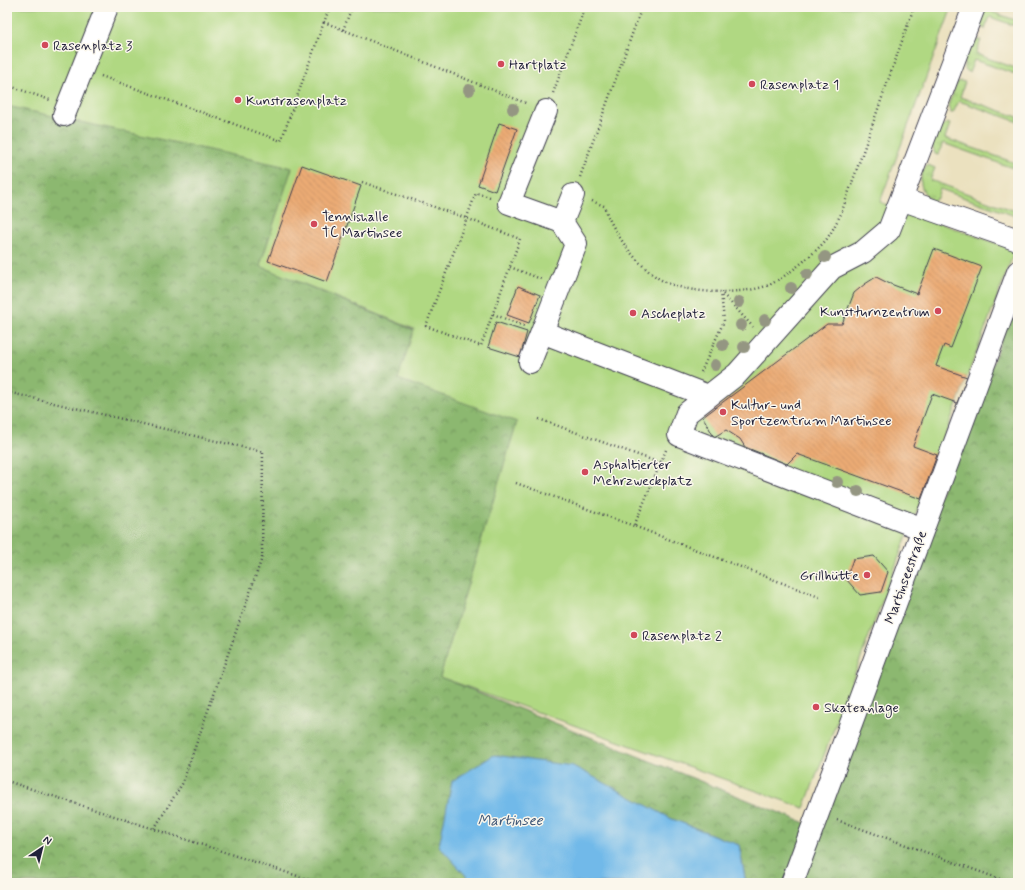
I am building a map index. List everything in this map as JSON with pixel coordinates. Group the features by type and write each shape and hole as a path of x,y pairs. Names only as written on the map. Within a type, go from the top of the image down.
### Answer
{"lane":[{"path":"66,111 107,7"},
{"path":"922,529 679,435 687,413 701,393 737,374 832,268 863,252 889,230 974,7"},
{"path":"530,362 576,244 562,222 510,203 546,111"},
{"path":"562,222 573,195"},
{"path":"901,199 1018,240"},
{"name":"Martinseestraße","path":"792,883 818,813 826,772 922,529 1018,272"},
{"path":"542,332 701,393"}],"path":[{"path":"83,69 281,141 330,7"},
{"path":"343,30 352,7"},
{"path":"324,22 546,111 585,7"},
{"path":"642,7 573,195 604,206 624,244 640,263 658,278 678,286 699,291 721,292 743,291 770,284 787,274 826,240 841,214 849,187 914,7"},
{"path":"7,85 66,111"},
{"path":"362,182 466,218 520,239 481,346 426,326 466,218 476,193 510,203"},
{"path":"510,267 560,286"},
{"path":"721,292 756,331 763,345"},
{"path":"701,393 724,321 721,292"},
{"path":"493,314 542,332"},
{"path":"7,392 263,452 262,558 182,784 154,829"},
{"path":"539,419 660,464"},
{"path":"634,526 669,441 679,435"},
{"path":"516,483 634,526 819,597"},
{"path":"7,781 319,883"},
{"path":"818,813 1011,883"}],"green space":[{"name":"Kultur- und Sportzentrum Martinsee","path":"7,7 952,7 880,202 1015,250 804,808 440,677 517,422 398,379 414,329 260,266 292,168 7,106"},
{"path":"984,7 993,7 992,12 1018,21 1018,27 990,17 985,29 981,27 979,23"},
{"path":"974,40 981,40 976,54 1018,69 1018,75 974,60 969,73 964,67 964,58 968,48"},
{"path":"957,82 965,82 960,97 1018,117 1018,122 959,101 953,113 951,113 948,106"},
{"path":"7,106 292,168 260,266 414,330 399,379 517,422 440,677 810,825 1018,298 1018,883 746,883 739,845 672,819 470,879 479,883 7,883"},
{"path":"947,123 950,124 945,138 1018,164 1018,170 943,143 938,155 935,154 932,145 939,128"},
{"path":"928,165 935,168 930,180 1018,212 1018,217 940,189 937,198 932,201 922,189 921,184 922,174"}],"water":[{"name":"Martinsee","path":"494,755 573,766 672,819 739,845 746,883 479,883 470,880 439,846 452,781"}],"building":[{"path":"499,123 517,129 495,191 478,185"},
{"name":"Tennishalle TC Martinsee","path":"302,165 361,186 327,282 268,261"},
{"path":"934,249 982,267 951,348 944,345 936,366 967,377 957,403 932,394 913,446 937,455 921,499 797,454 787,464 745,447 740,439 726,430 714,437 703,417 827,324 842,324 854,293 865,284 876,277 917,294"},
{"path":"518,286 540,295 529,323 507,315"},
{"path":"496,322 527,332 520,357 488,347"},
{"name":"Grillhütte","path":"874,556 888,572 881,592 860,595 846,579 853,559"}],"place":[{"name":"Rasenplatz 3","path":"45,45"},
{"name":"Hartplatz","path":"501,64"},
{"name":"Rasenplatz 1","path":"752,84"},
{"name":"Kunstrasenplatz","path":"238,100"},
{"name":"Tennishalle TC Martinsee","path":"314,224"},
{"name":"Kunstturnzentrum","path":"938,311"},
{"name":"Ascheplatz","path":"633,313"},
{"name":"Kultur- und Sportzentrum Martinsee","path":"723,412"},
{"name":"Asphaltierter Mehrzweckplatz","path":"585,472"},
{"name":"Grillhütte","path":"867,575"},
{"name":"Rasenplatz 2","path":"634,635"},
{"name":"Skateanlage","path":"816,707"}]}
